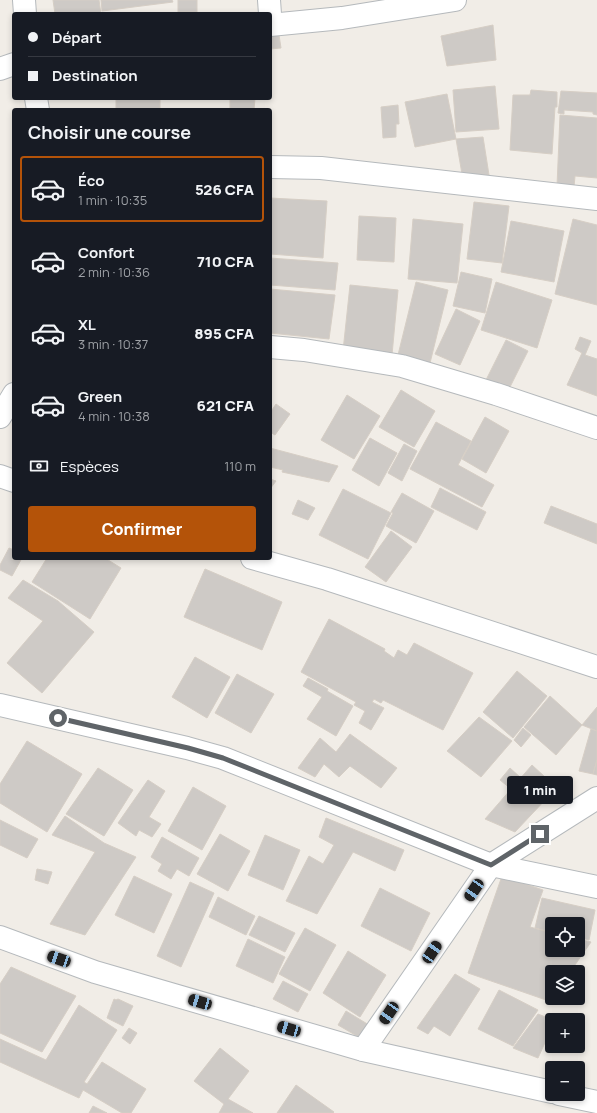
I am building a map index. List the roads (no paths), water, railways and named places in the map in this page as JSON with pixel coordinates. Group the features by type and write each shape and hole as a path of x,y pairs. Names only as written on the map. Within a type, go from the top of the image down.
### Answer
{"street":[{"path":"24,0 25,12"},
{"path":"269,0 270,12"},
{"path":"272,25 342,18 455,0"},
{"path":"0,69 12,65"},
{"path":"272,167 321,168 597,198"},
{"path":"272,347 304,350 402,366 496,394 597,428"},
{"path":"0,417 12,397"},
{"path":"0,476 12,480"},
{"path":"259,560 328,579 597,667"},
{"path":"0,705 188,748 223,758 491,865 597,887"},
{"path":"363,1050 491,865 597,798"},
{"path":"0,937 95,972 363,1050 545,1090"},
{"path":"585,1099 597,1102"}]}
